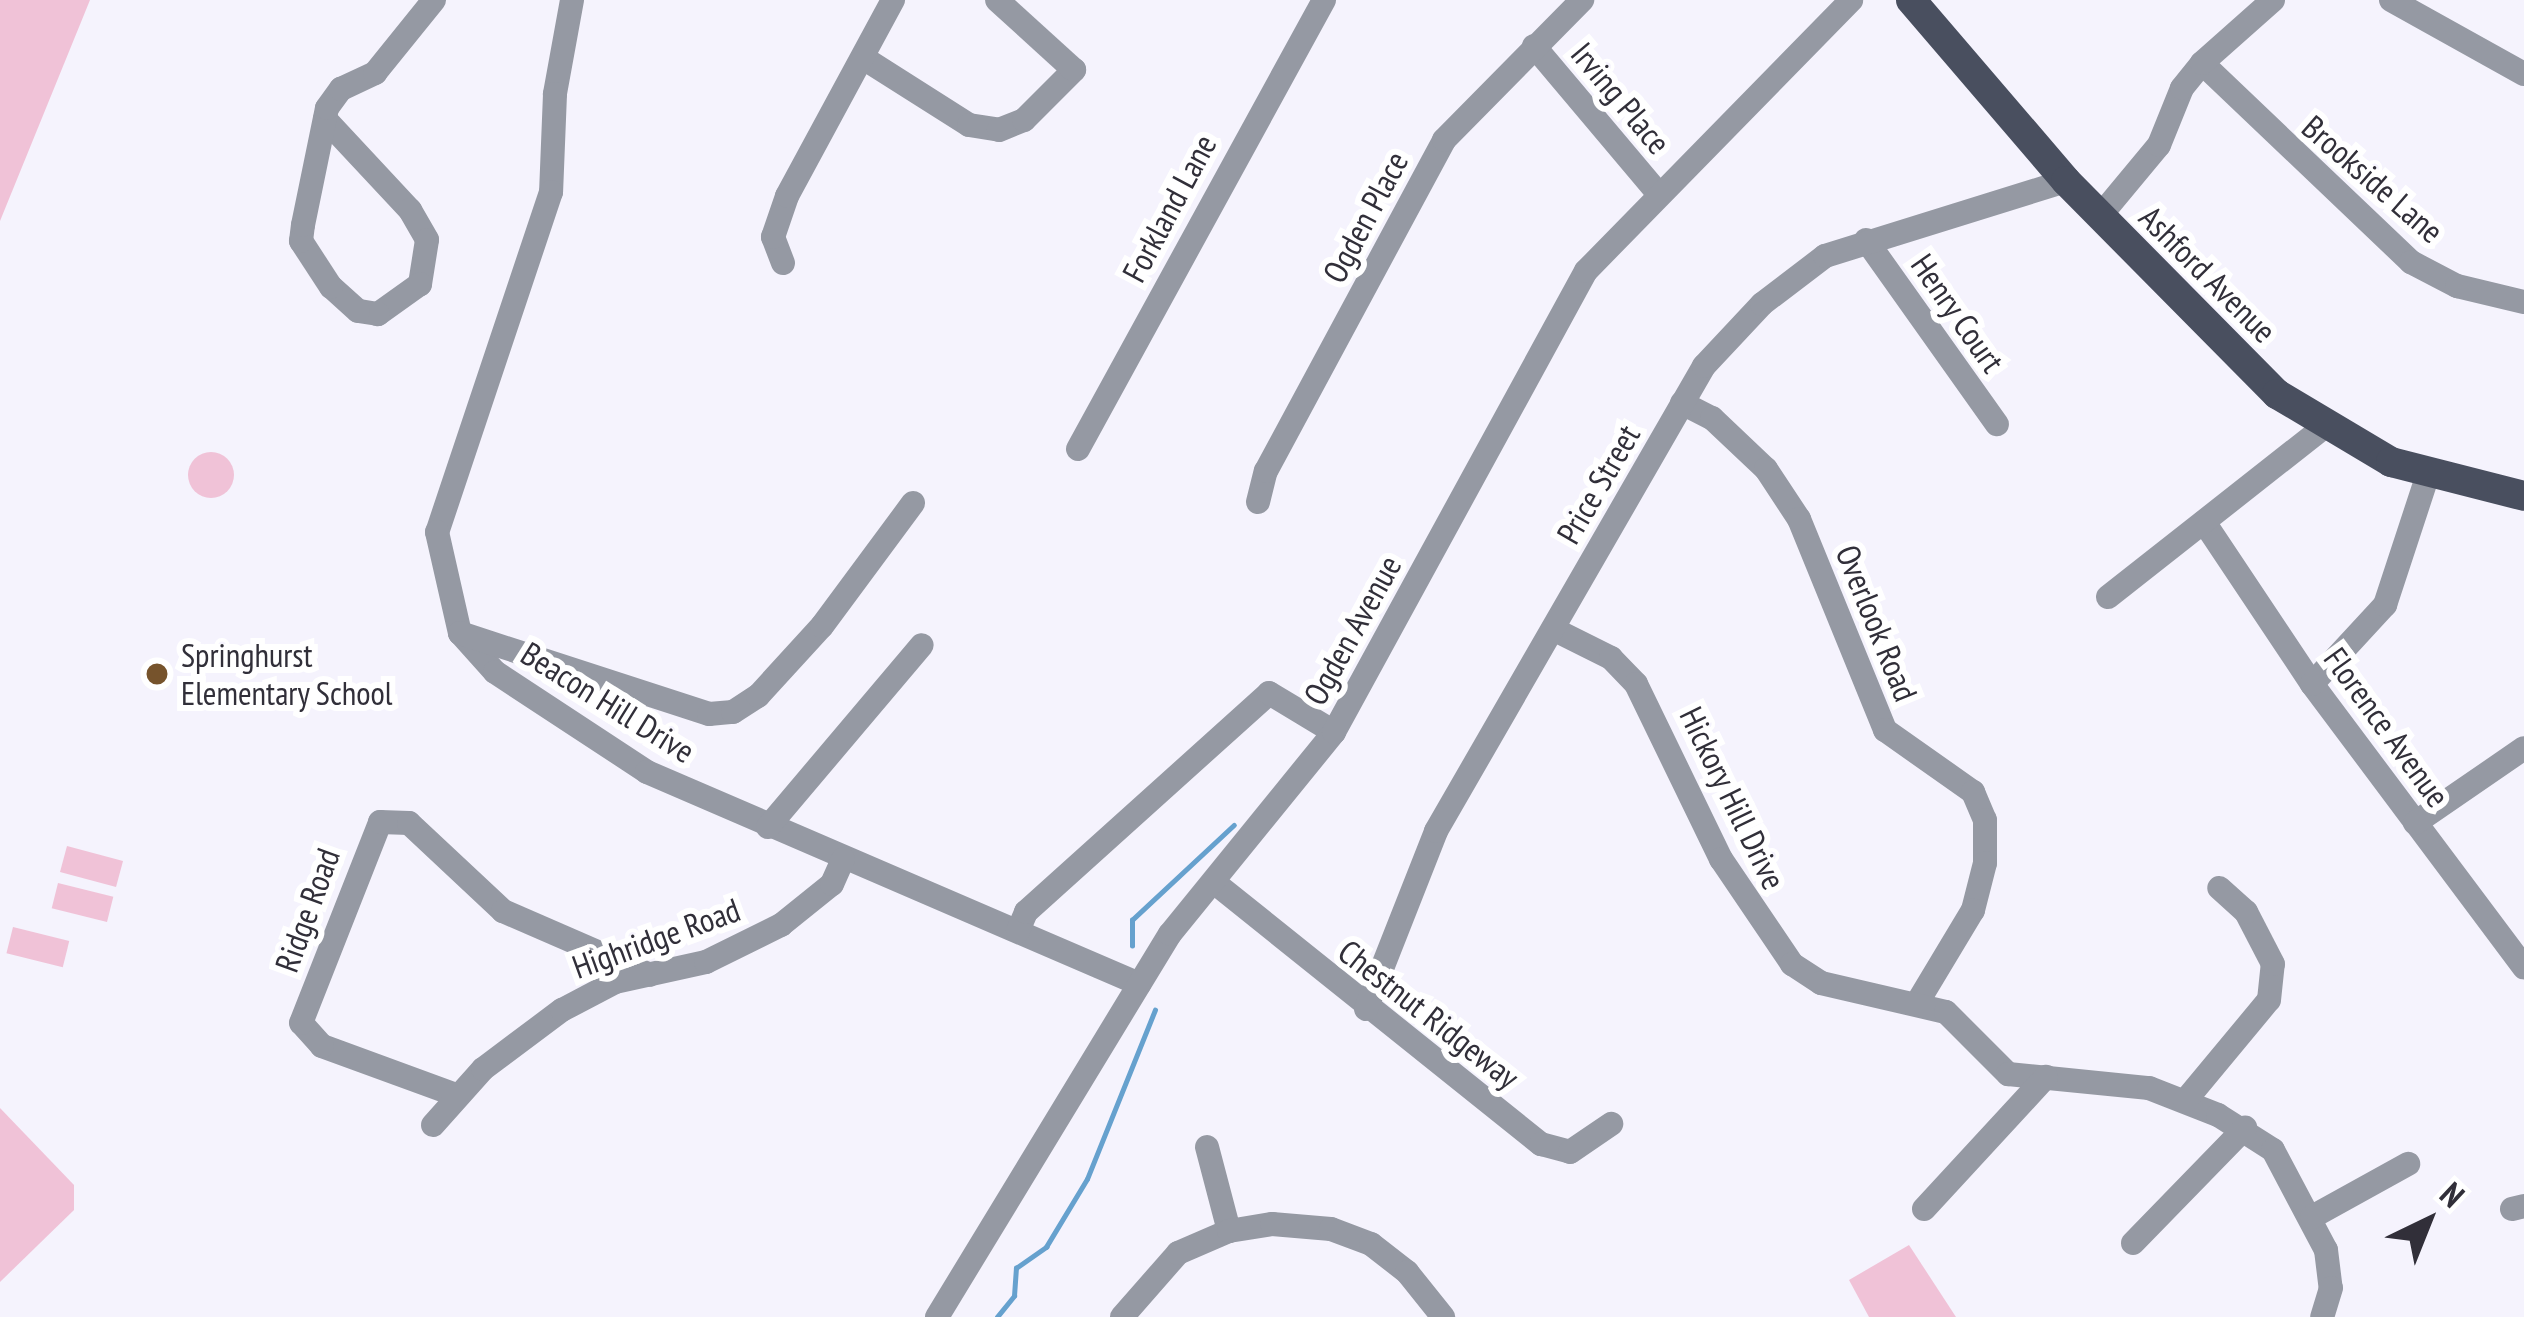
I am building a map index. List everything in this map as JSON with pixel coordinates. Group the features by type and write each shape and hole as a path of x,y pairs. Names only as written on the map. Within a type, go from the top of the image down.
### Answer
{"main road":[{"name":"Ashford Avenue","path":"1911,0 2066,181 2277,394 2390,462 2524,496"}],"street":[{"path":"325,119 397,194 427,240 420,284 378,314 358,311 331,286 301,242 325,119 341,89 375,73 434,0"},
{"name":"Beacon Hill Drive","path":"572,0 555,94 550,192 437,532 445,595 460,633 495,672 646,772 1139,984"},
{"path":"783,263 773,237 787,196 866,59 893,0"},
{"path":"866,59 969,124 999,130 1024,120 1074,70 997,0"},
{"name":"Forkland Lane","path":"1078,449 1324,0"},
{"name":"Ogden Place","path":"1258,502 1266,471 1444,140 1582,0"},
{"name":"Ogden Avenue","path":"937,1317 1139,984 1334,732 1571,293 1657,192 1851,0"},
{"path":"2100,216 2145,167 2203,63 2273,0"},
{"path":"2391,0 2524,74"},
{"name":"Irving Place","path":"1534,46 1657,192"},
{"name":"Brookside Lane","path":"2203,63 2411,262 2457,286 2524,302"},
{"name":"Price Street","path":"1366,1009 1436,831 1704,366 1762,304 1825,256 1866,240 1999,207 2066,181"},
{"name":"Henry Court","path":"1866,240 1997,424"},
{"name":"Overlook Road","path":"1682,403 1712,418 1766,469 1799,518 1885,730 1973,792 1985,820 1985,863 1973,910 1919,1000"},
{"path":"2108,597 2325,426"},
{"path":"2312,684 2386,605 2429,471"},
{"path":"460,633 710,714 733,712 758,696 822,626 913,503"},
{"name":"Florence Avenue","path":"2204,521 2312,684 2524,967"},
{"name":"Hickory Hill Drive","path":"1553,629 1611,658 1636,684 1721,859 1792,964 1821,983 1919,1000 1979,1039 2008,1074 2086,1076 2185,1101 2245,1128 2273,1150 2312,1217 2331,1288 2322,1317"},
{"path":"768,827 922,645"},
{"path":"1018,931 1026,912 1268,693 1334,732"},
{"path":"2415,823 2520,751"},
{"name":"Ridge Road","path":"456,1095 322,1046 302,1023 380,823 409,823 503,910 650,975"},
{"name":"Highridge Road","path":"434,1125 456,1095 562,1010 650,975 706,962 781,925 832,884 843,860"},
{"name":"Chestnut Ridgeway","path":"1215,883 1366,1009 1540,1144 1570,1152 1611,1124"},
{"path":"2185,1101 2270,1000 2273,964 2246,912 2219,889"},
{"path":"1924,1209 2046,1077"},
{"path":"2133,1243 2245,1128"},
{"path":"1207,1147 1229,1231"},
{"path":"2312,1217 2408,1164"},
{"path":"1121,1317 1161,1265 1229,1231 1290,1224 1353,1236 1407,1272 1443,1317"}],"shaded area":[{"path":"0,0 90,0 0,221"},
{"path":"211,452 227,459 234,475 227,491 211,498 195,491 188,475 195,459"},
{"path":"67,846 123,861 116,887 60,872"},
{"path":"58,883 113,897 107,922 52,908"},
{"path":"13,927 69,941 63,967 6,953"},
{"path":"0,1108 74,1185 74,1210 0,1282"},
{"path":"1909,1245 1956,1317 1869,1317 1849,1280"}],"waterway":[{"path":"1132,946 1132,920 1234,825"},
{"path":"997,1317 1014,1296 1016,1268 1046,1247 1087,1179 1155,1010"}],"place":[{"name":"Springhurst Elementary School","path":"157,674"}]}
